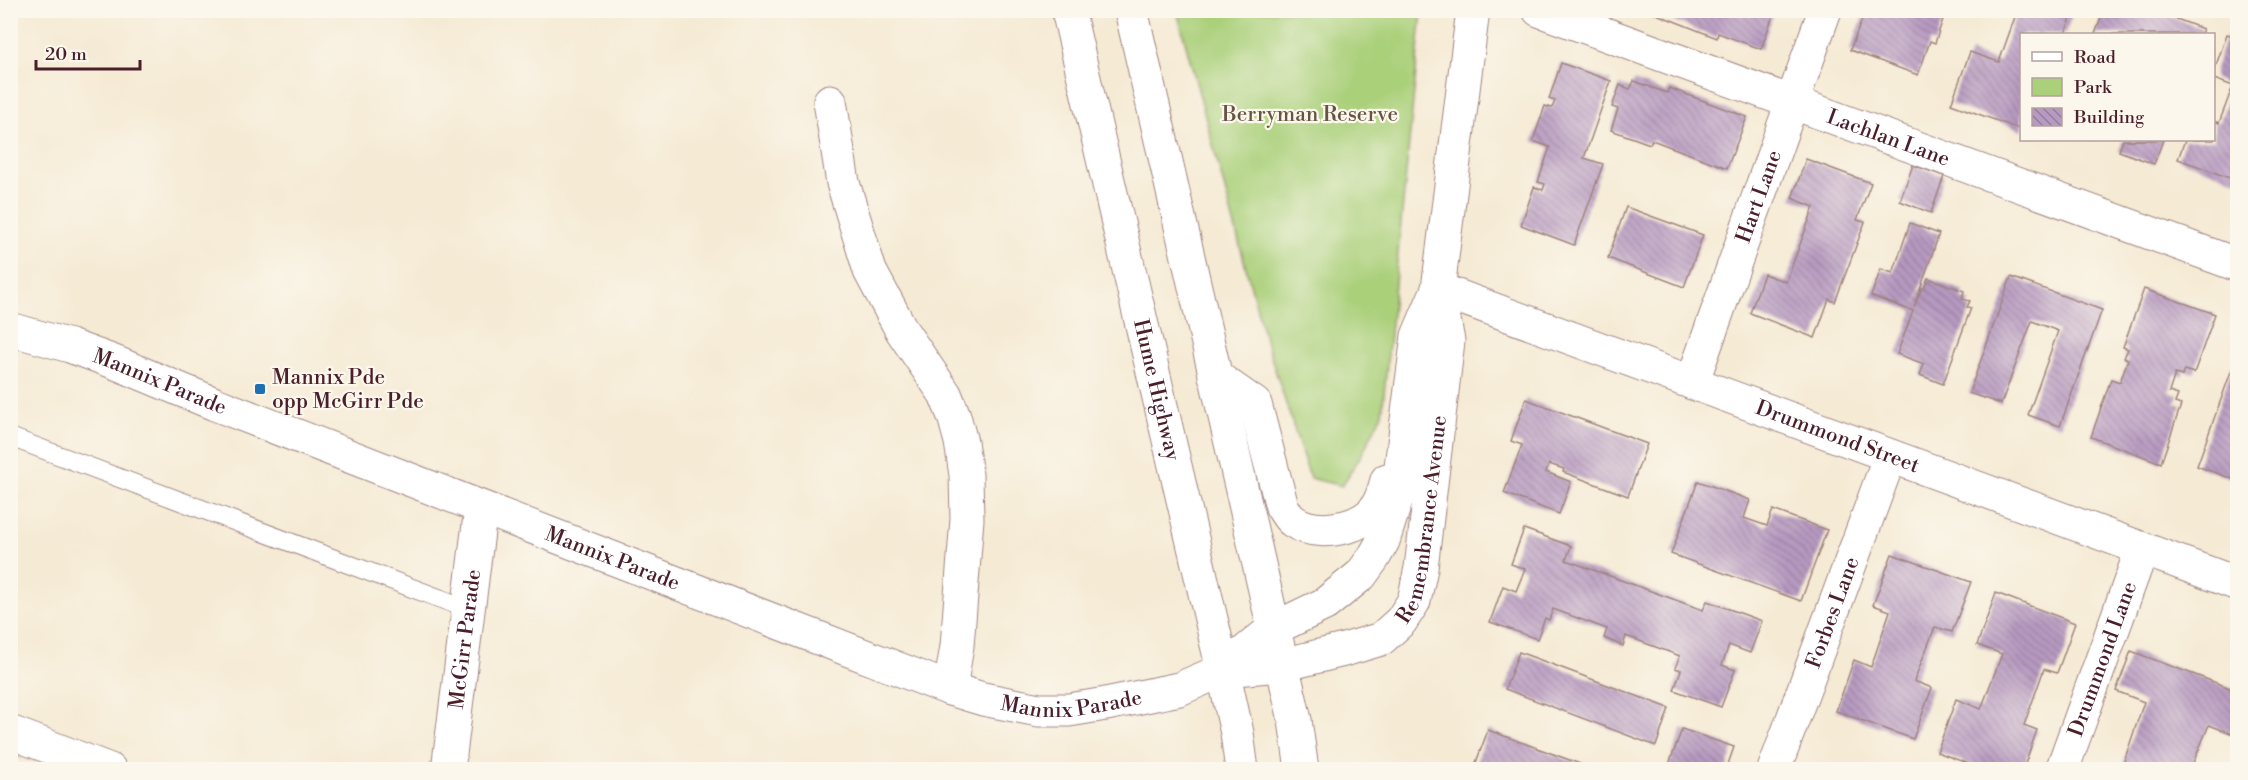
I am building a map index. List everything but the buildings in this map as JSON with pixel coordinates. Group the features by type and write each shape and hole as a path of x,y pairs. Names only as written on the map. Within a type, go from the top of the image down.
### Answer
{"main road":[{"name":"Hume Highway","path":"1068,10 1223,670 1237,733 1242,770"},
{"path":"1131,10 1295,720 1302,770"},
{"name":"Remembrance Avenue","path":"1273,630 1325,604 1361,575 1383,541 1396,497 1418,336 1438,289 1473,10"},
{"name":"Lachlan Lane","path":"1539,10 2238,266"},
{"name":"Hart Lane","path":"1692,382 1825,10"},
{"path":"830,101 843,183 870,271 902,331 945,394 961,442 968,496 967,519 957,646 950,689"},
{"name":"Remembrance Avenue","path":"1282,665 1381,639 1401,621 1414,602 1421,568 1448,341 1438,289"},
{"name":"Drummond Street","path":"1438,289 2238,584"},
{"name":"Mannix Parade","path":"10,329 70,346 114,362 215,404 950,689 1009,705 1040,710 1070,710 1179,688 1223,670 1273,630"},
{"name":"Remembrance Avenue","path":"1215,376 1256,404 1282,507 1291,520 1313,529 1347,525 1372,513 1381,501 1408,409"},
{"name":"Forbes Lane","path":"1774,770 1890,456"},
{"name":"McGirr Parade","path":"448,770 481,508"},
{"name":"Drummond Lane","path":"2062,770 2142,549"},
{"name":"Mannix Parade","path":"1223,670 1282,665"},
{"path":"10,732 110,770"}],"lane":[{"path":"10,436 468,609"}],"green space":[{"name":"Berryman Reserve","path":"1177,11 1422,11 1382,414 1362,454 1342,486 1310,478 1264,335"}],"place":[{"name":"Mannix Pde opp McGirr Pde","path":"260,389"}]}
